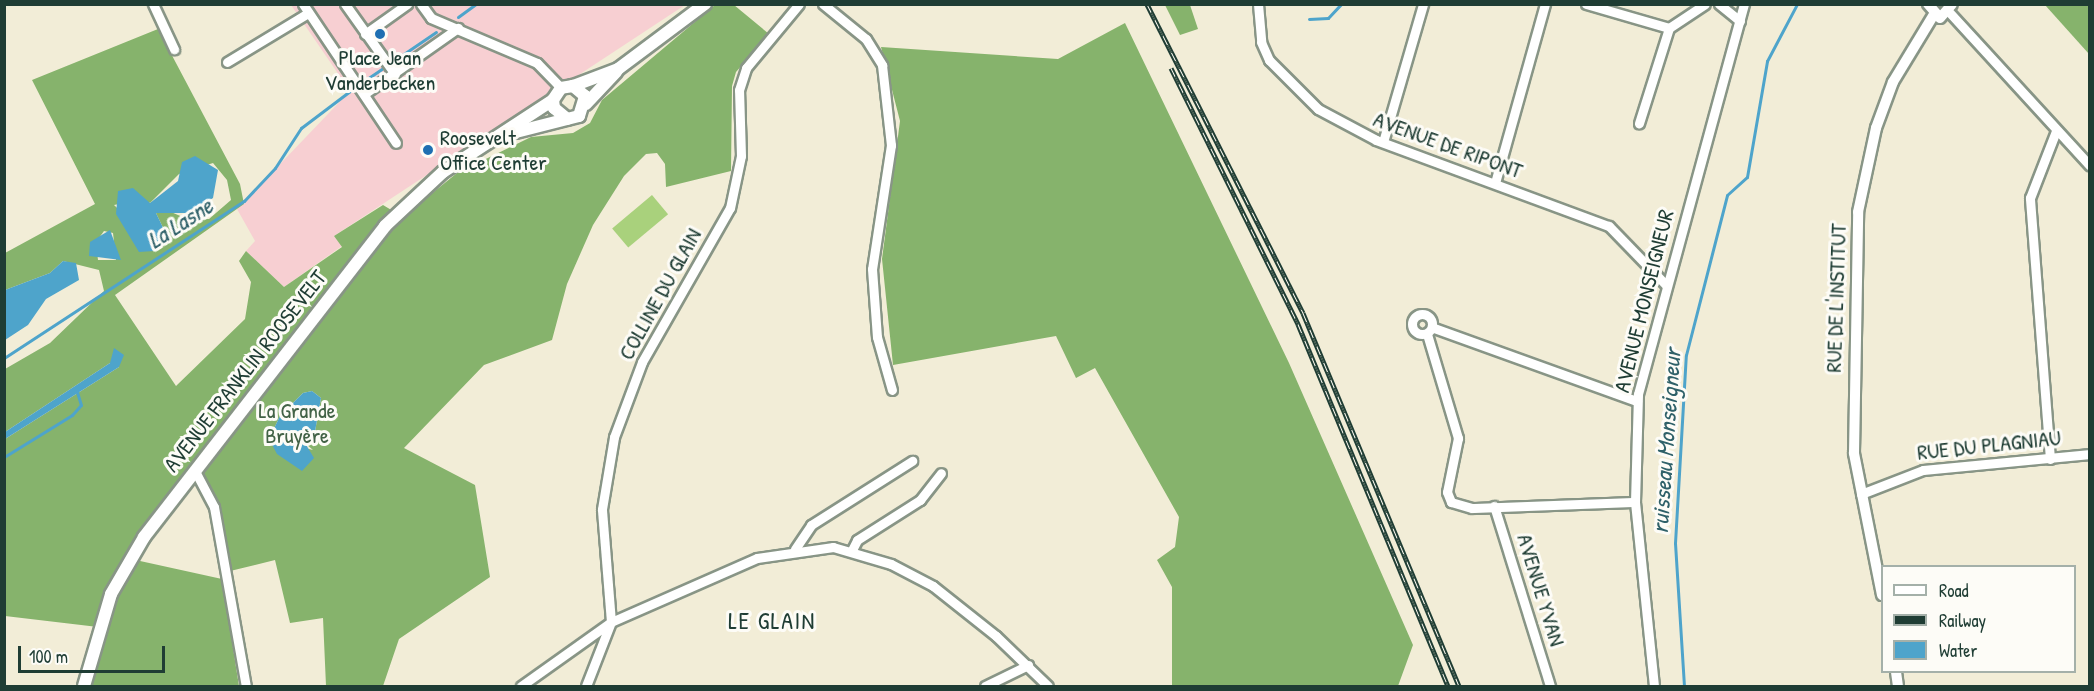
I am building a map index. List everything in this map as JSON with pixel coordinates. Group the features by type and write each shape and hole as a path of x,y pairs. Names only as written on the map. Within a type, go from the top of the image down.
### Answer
{"main road":[{"path":"618,69 567,87 553,100 559,115 567,119 579,116 586,104 618,69 705,4"},
{"path":"567,87 586,104"},
{"name":"AVENUE FRANKLIN ROOSEVELT","path":"84,687 111,594 144,537 398,211 443,172 508,133 553,100"},
{"name":"AVENUE FRANKLIN ROOSEVELT","path":"508,133 567,119"}],"street":[{"path":"153,4 174,49"},
{"path":"303,4 396,143"},
{"path":"345,4 395,74"},
{"path":"365,34 407,4"},
{"path":"421,4 431,18 537,63 567,87"},
{"name":"COLLINE DU GLAIN","path":"611,622 602,509 614,437 642,362 730,208 741,156 738,90 746,68 799,4"},
{"path":"823,4 866,39 882,65 891,145 872,269 877,337 892,390"},
{"name":"AVENUE DE RIPONT","path":"1258,4 1261,42 1284,79 1348,128 1614,230 1666,285"},
{"path":"1383,142 1423,4"},
{"path":"1495,183 1545,4"},
{"path":"1586,4 1669,28"},
{"path":"1639,123 1669,28 1705,4"},
{"path":"1719,4 1740,21"},
{"name":"AVENUE MONSEIGNEUR","path":"1654,687 1635,501 1637,401 1666,285 1744,4"},
{"path":"1928,4 1933,16 1951,9 2056,131 2090,166"},
{"path":"227,62 308,13"},
{"name":"RUE DE L'INSTITUT","path":"1881,591 1861,494 1852,410 1861,189 1893,82 1933,16"},
{"path":"364,94 458,28"},
{"path":"2050,459 2030,198 2056,131"},
{"path":"1635,501 1464,508 1448,497 1458,438 1430,331 1637,401"},
{"name":"RUE DU PLAGNIAU","path":"1861,494 1923,470 2090,454"},
{"path":"795,549 811,525 912,461"},
{"path":"195,471 214,507 246,687"},
{"path":"852,550 857,540 920,500 941,473"},
{"name":"AVENUE YVAN","path":"1494,506 1550,687"},
{"path":"521,687 611,622 742,564 795,549 852,550 933,586 1028,665 1048,687"},
{"path":"586,687 611,622"},
{"path":"985,687 1028,665"}],"shaded area":[{"path":"291,5 685,5 334,236 342,246 284,287 246,251 255,241 237,209 350,91"}],"green space":[{"name":"La Grande Bruyère","path":"715,5 734,5 769,34 736,72 732,86 731,171 666,187 665,164 657,153 646,154 624,176 593,225 567,284 552,340 484,365 404,448 475,485 490,577 399,639 383,686 326,686 323,618 290,623 275,560 226,572 214,507 195,471 131,559 222,579 239,686 84,686 98,627 5,616 5,439 119,367 110,363 5,432 5,369 50,343 104,291 99,270 63,261 50,273 5,290 5,253 95,204 32,80 158,29 240,184 244,204 115,295 176,386 245,319 251,282 239,261 246,251 284,287 342,247 334,236 383,205 403,217 457,173 531,137 573,133 590,123 602,100","holes":["213,163 227,180 231,200 209,219 185,218 164,209 156,213 167,236 159,248 114,205 143,199 150,203 179,174","104,231 113,233 116,260 98,260 96,242","312,391 321,398 314,437 305,443 313,450 269,439 280,416 303,393"]},
{"path":"1165,5 1190,5 1198,29 1180,35"},
{"path":"2045,5 2089,5 2089,54"},
{"path":"1125,23 1289,363 1413,645 1398,686 1172,686 1172,587 1157,560 1175,547 1179,517 1095,368 1076,378 1056,336 893,365 882,259 900,121 881,47 1058,59"},
{"path":"652,195 668,214 628,248 612,228"}],"water":[{"path":"195,156 218,170 213,198 188,213 156,213 167,236 154,251 139,252 116,214 118,191 133,188 150,203 178,181 182,162"},
{"path":"110,230 121,260 89,256 90,242"},
{"path":"63,261 76,263 79,280 46,299 28,325 5,340 5,290 50,273"},
{"path":"114,348 124,355 119,367 5,439 5,432 110,363"},
{"path":"312,391 321,398 314,437 305,443 314,458 302,471 277,454 269,439 280,416 303,393"}],"waterway":[{"name":"La Lasne","path":"458,17 476,4"},
{"path":"1309,19 1328,18 1341,4"},
{"name":"ruisseau Monseigneur","path":"1684,686 1675,543 1686,355 1727,195 1747,177 1767,61 1797,4"},
{"name":"La Lasne","path":"364,81 436,32"},
{"name":"La Lasne","path":"4,358 244,201 275,168 301,128 350,91"},
{"path":"4,457 72,415 81,405 77,392"}],"railway":[{"path":"1147,4 1303,313 1459,686"},
{"path":"1171,68 1298,324 1448,686"}],"place":[{"name":"Place Jean Vanderbecken","path":"380,34"},
{"name":"Roosevelt Office Center","path":"428,150"}],"district":[{"name":"LE GLAIN","path":"772,621"}]}
